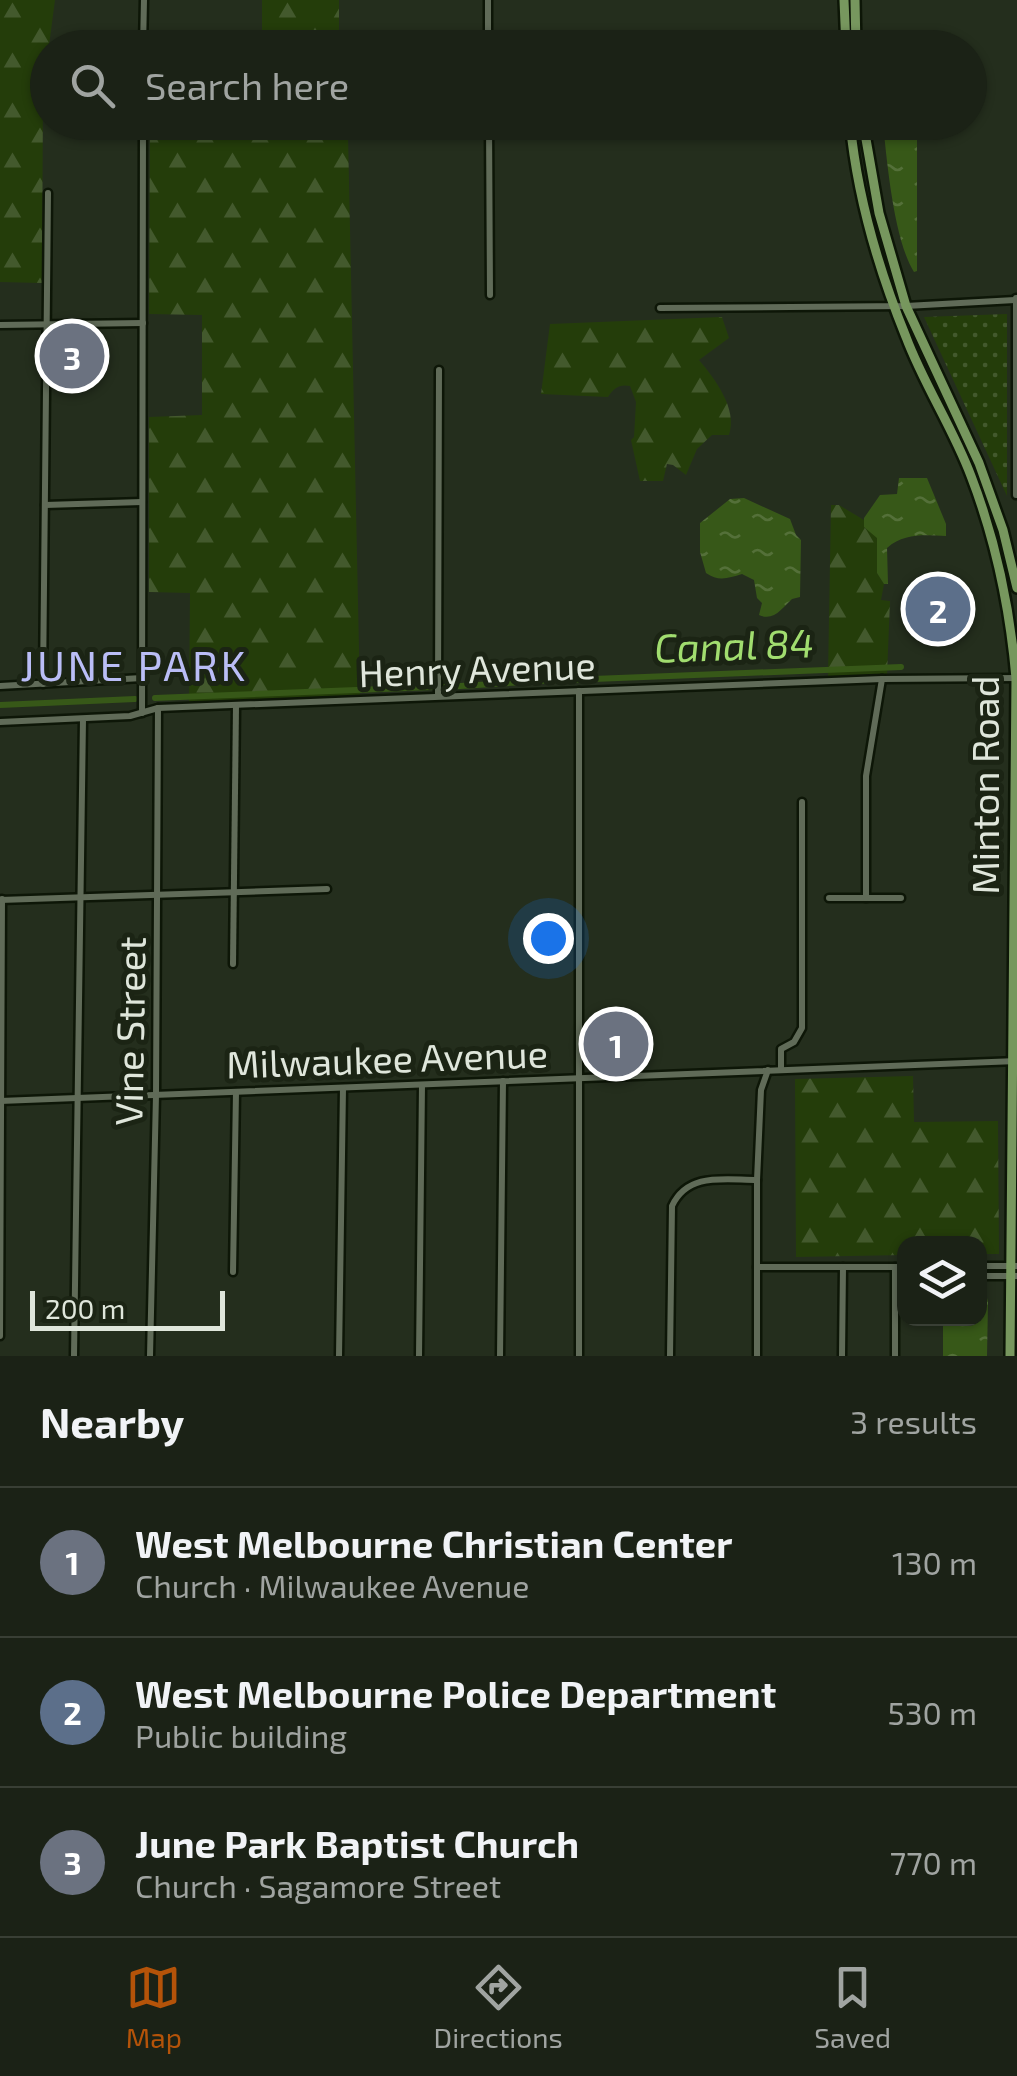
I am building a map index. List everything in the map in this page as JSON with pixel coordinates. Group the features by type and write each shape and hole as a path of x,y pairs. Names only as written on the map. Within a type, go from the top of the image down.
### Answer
{"main road":[{"path":"844,0 845,30"},
{"path":"855,0 856,30"},
{"name":"Minton Road","path":"852,140 865,214 900,305 979,462 1003,530 1017,588"},
{"name":"Minton Road","path":"866,140 906,339 969,471 996,554 1016,678 1014,1271 1010,1356"},
{"path":"969,471 979,462"}],"street":[{"path":"144,0 144,30"},
{"path":"488,0 488,30"},
{"path":"142,713 143,140"},
{"path":"489,140 490,296"},
{"path":"43,684 48,192"},
{"path":"660,308 900,305 1016,298 1016,495"},
{"path":"0,325 143,323"},
{"path":"438,696 439,370"},
{"path":"44,505 142,502"},
{"path":"0,686 142,678"},
{"name":"Henry Avenue","path":"0,722 83,719 158,708 882,679 1016,678"},
{"path":"866,898 866,776 882,679"},
{"path":"579,691 579,1356"},
{"path":"233,964 236,706"},
{"name":"Vine Street","path":"150,1356 158,708"},
{"path":"74,1356 83,719"},
{"path":"781,1070 782,1049 794,1042 802,1028 802,802"},
{"path":"0,1336 1,900 327,889"},
{"path":"829,898 900,898"},
{"name":"Milwaukee Avenue","path":"2,1101 1014,1061"},
{"path":"757,1356 757,1180 761,1090 768,1070"},
{"path":"500,1356 502,1080"},
{"path":"419,1356 422,1085"},
{"path":"340,1356 342,1088"},
{"path":"233,1272 236,1092"},
{"path":"670,1356 672,1206 679,1191 690,1184 757,1180"},
{"path":"757,1267 897,1267"},
{"path":"842,1356 843,1267"},
{"path":"987,1267 1014,1271"},
{"path":"987,1275 1014,1271"},
{"path":"895,1356 897,1320"}],"green space":[{"path":"0,0 55,0 51,30 30,30 30,140 43,140 42,283 0,282"},
{"path":"262,0 339,0 339,30 262,30"},
{"path":"150,140 348,140 360,696 189,702 190,593 149,592 149,417 202,415 202,315 149,314"},
{"path":"1007,314 1007,496 924,317"},
{"path":"722,317 729,338 699,360 728,405 729,435 712,435 697,449 686,475 667,464 663,481 640,481 631,440 636,402 630,386 617,387 608,397 541,394 550,324"},
{"path":"831,505 839,505 864,520 864,527 877,537 877,573 884,584 881,600 890,601 887,675 828,677"},
{"path":"913,1076 914,1122 998,1121 999,1254 987,1254 987,1236 897,1236 897,1255 796,1257 795,1079"}],"water":[{"path":"885,140 917,140 914,272 901,241"},
{"path":"899,478 927,478 946,524 946,536 907,537 887,548 888,584 884,584 877,573 877,538 864,527 864,518 880,495 897,494"},
{"path":"744,498 790,519 801,540 800,597 769,617 759,615 762,603 757,598 754,580 742,574 711,576 706,573 700,552 700,523 730,499"},
{"path":"987,1298 988,1302 987,1356 943,1356 943,1326 987,1326"}],"waterway":[{"name":"Canal 84","path":"568,680 901,667"},
{"name":"Canal 84","path":"444,687 557,680"},
{"name":"Canal 84","path":"155,698 433,687"},
{"name":"Canal 84","path":"0,705 135,699"}],"place":[{"name":"June Park Baptist Church","path":"72,356"},
{"name":"West Melbourne Police Department","path":"938,609"},
{"name":"West Melbourne Christian Center","path":"616,1044"}],"district":[{"name":"JUNE PARK","path":"134,664"}]}
